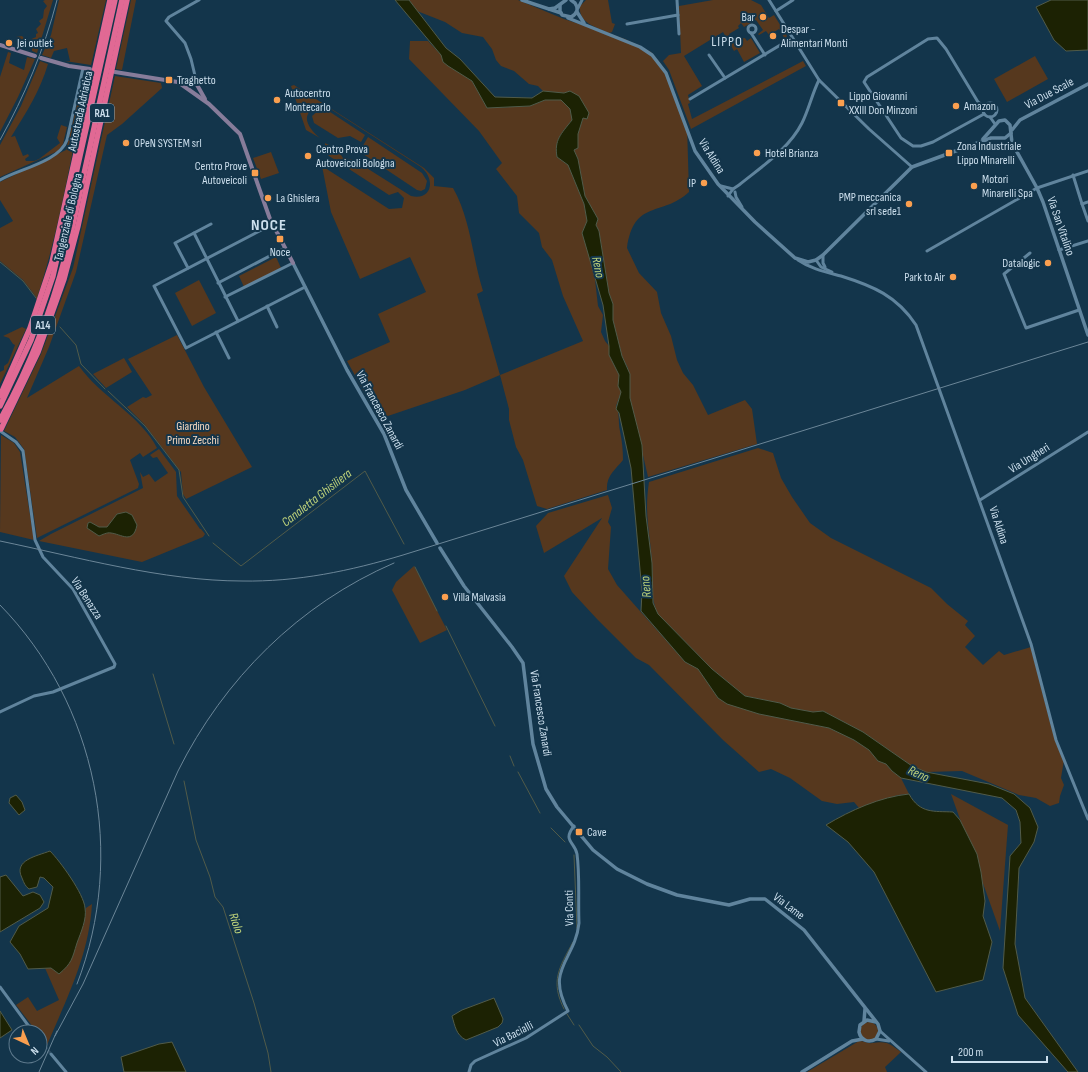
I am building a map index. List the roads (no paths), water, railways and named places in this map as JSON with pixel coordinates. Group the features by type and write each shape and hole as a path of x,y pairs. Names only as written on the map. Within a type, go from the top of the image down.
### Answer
{"highway":[{"name":"Tangenziale di Bologna","path":"0,396 28,334 52,262 110,0"},
{"name":"Autostrada Adriatica","path":"0,406 29,345 53,276 115,0"},
{"name":"Autostrada Adriatica","path":"0,420 32,354 59,277 71,231 122,0"},
{"name":"Tangenziale di Bologna","path":"0,430 38,352 64,279 78,226 127,0"}],"main road":[{"path":"0,45 36,56"},
{"path":"41,58 90,69"},
{"name":"Via Francesco Zanardi","path":"115,72 191,83 197,86 209,104"},
{"name":"Via Francesco Zanardi","path":"178,82 209,104 232,124 242,137 273,224 292,263"},
{"path":"191,83 191,90 196,90 197,86"}],"street":[{"path":"197,86 185,43 166,21 169,17 199,0"},
{"name":"Via Aldina","path":"522,0 561,13 568,18 640,47 652,54 669,79 684,125 695,151 728,196 795,258 813,268 841,276"},
{"path":"548,9 560,5 566,0"},
{"path":"571,0 576,0"},
{"name":"Via Aldina","path":"571,0 577,5 577,11 584,23 594,29"},
{"path":"568,18 574,16 582,0"},
{"path":"677,0 679,34"},
{"path":"769,0 819,80 869,129 912,167"},
{"path":"776,11 793,0"},
{"path":"560,5 561,13"},
{"path":"627,24 678,15"},
{"path":"751,33 765,55"},
{"path":"690,99 792,38"},
{"path":"795,258 806,262 816,260 823,255 912,167 991,138 1008,137 1011,131 1007,122 996,119 996,108 994,104 982,105 978,102 946,49 937,38 928,39 867,77 864,82 901,138 913,146 921,146 933,142 984,114"},
{"path":"709,55 725,78"},
{"path":"0,180 52,157 62,149 66,140 83,68"},
{"path":"191,83 195,75"},
{"path":"728,196 782,149 796,134 805,117 819,80"},
{"name":"Via Due Scale","path":"1007,122 1020,120 1088,84"},
{"path":"984,114 983,110 985,105"},
{"path":"984,114 994,120 994,134 1001,138"},
{"path":"990,117 996,114"},
{"name":"Via Due Scale","path":"1011,131 1020,120"},
{"path":"977,143 986,137 999,121"},
{"name":"Via San Vitalino","path":"1011,131 1013,146 1037,188 1088,335"},
{"name":"Via San Vitalino","path":"1001,138 1013,146"},
{"path":"927,251 1037,188 1088,171"},
{"path":"1074,175 1088,221"},
{"path":"718,184 724,188 734,190"},
{"path":"734,190 737,200 748,215"},
{"path":"1082,204 1088,202"},
{"path":"188,268 175,243 211,224"},
{"path":"273,224 154,286 186,348 305,287"},
{"path":"194,234 238,321"},
{"path":"1059,250 1088,241"},
{"path":"218,283 285,248"},
{"path":"1030,253 1004,274 1026,328 1079,310"},
{"path":"823,255 823,265 826,269"},
{"name":"Via Aldina","path":"816,260 819,265 826,269 888,295 902,306 916,325 1031,644 1056,740 1088,819"},
{"path":"226,297 292,263"},
{"name":"Via Francesco Zanardi","path":"292,263 347,370 384,434 406,490 437,543"},
{"path":"267,306 277,327"},
{"name":"Via San Vitalino","path":"1082,317 1088,326"},
{"path":"216,332 229,358"},
{"name":"Via Benazza","path":"0,430 19,444 23,453 36,540 40,554 73,589 115,664 114,667 77,683 53,692 34,696 0,712"},
{"name":"Via Ungheri","path":"980,500 1088,432"},
{"name":"Via Francesco Zanardi","path":"440,548 464,586 515,650 522,663 533,744 542,778 549,796 593,850 607,862 647,884"},
{"name":"Via Conti","path":"568,1011 560,995 558,986 562,964 573,945 578,928 577,855 569,841 569,836 574,826"},
{"name":"Via Lame","path":"647,884 676,894 721,904 735,904 750,899 765,900 804,930 876,1022"},
{"path":"0,987 27,1024"},
{"path":"863,1004 865,1013 864,1021"},
{"name":"Via Bacialli","path":"469,1072 471,1065 475,1061 526,1038 568,1011"},
{"path":"863,1039 859,1032 859,1026 864,1021 869,1020 876,1022 880,1026 880,1032 876,1039"},
{"path":"802,1072 852,1041 859,1032"},
{"path":"880,1032 926,1072"},
{"path":"852,1041 863,1039 869,1041 876,1039 889,1041"},
{"path":"51,1054 66,1072"}],"water":[{"name":"Reno","path":"395,0 409,0 446,48 460,59 495,97 532,98 543,91 564,93 570,91 579,96 589,113 587,119 583,118 578,134 578,148 574,150 578,159 585,196 598,219 596,225 599,231 609,293 613,304 613,320 622,356 630,374 630,398 642,445 646,516 652,563 653,603 658,614 712,669 745,696 780,703 791,708 813,712 823,711 863,732 912,766 926,772 989,784 1014,794 1030,808 1038,827 1034,842 1019,868 1015,944 1025,998 1078,1072 1068,1072 1018,1015 1003,968 1010,856 1021,843 1020,822 1016,810 1002,798 901,778 886,764 878,761 869,750 854,740 829,728 759,714 727,704 718,698 698,669 685,662 641,611 642,592 631,468 619,413 616,409 621,392 618,386 619,375 609,355 603,305 582,233 587,221 584,204 568,165 557,157 556,151 559,137 572,120 570,109 561,100 545,100 530,106 487,108 472,81 443,62 441,55"},
{"path":"1051,0 1088,0 1088,50 1066,51 1054,40 1036,7"},
{"path":"126,512 132,515 137,525 133,535 130,537 109,533 99,536 87,528 88,523 90,522 99,527 107,527 117,514"},
{"path":"909,794 918,805 923,808 934,811 953,812 960,820 977,854 985,901 983,916 992,942 983,980 936,992 874,872 848,842 826,825 845,814 866,805 887,798"},
{"path":"16,795 22,802 25,810 19,815 9,803 10,798"},
{"path":"50,851 60,862 76,886 84,902 85,908 83,926 73,957 67,967 59,974 51,968 28,969 20,954 10,942 19,926 48,908 53,887 44,878 40,877 37,887 29,889 26,887 20,872 23,863 33,857"},
{"path":"6,875 23,896 33,892 40,895 44,902 40,908 0,932 0,877"},
{"path":"494,998 503,1019 502,1023 498,1027 466,1040 460,1036 456,1030 452,1016 462,1010"},
{"path":"0,1011 8,1024 8,1033 0,1038"},
{"path":"172,1042 186,1072 124,1072 121,1057 159,1044"}],"waterway":[{"name":"Canaletta Ghisiliera","path":"0,262 23,281 36,298"},
{"name":"Canaletta Ghisiliera","path":"60,327 76,345 81,364 105,389"},
{"name":"Canaletta Ghisiliera","path":"108,391 145,426 179,470 183,497 209,536"},
{"name":"Canaletta Ghisiliera","path":"213,543 241,566 365,471 404,544"},
{"name":"Canaletta Ghisiliera","path":"415,567 437,611"},
{"name":"Canaletta Ghisiliera","path":"446,626 495,726"},
{"name":"Riolo","path":"153,674 174,744"},
{"name":"Canaletta Ghisiliera","path":"510,756 514,766"},
{"name":"Canaletta Ghisiliera","path":"518,772 540,813"},
{"name":"Riolo","path":"184,781 196,840 210,877 215,897 223,907 254,1003 268,1053 271,1072"},
{"name":"Canaletta Ghisiliera","path":"551,828 565,842"},
{"name":"Canaletta Ghisiliera","path":"574,855 577,928"},
{"name":"Canaletta Ghisiliera","path":"564,1009 560,999 557,982 560,967 573,942"},
{"name":"Canaletta Ghisiliera","path":"567,1014 574,1025"},
{"name":"Canaletta Ghisiliera","path":"579,1025 593,1046 607,1057 621,1072"}],"tunnel":[{"path":"48,1050 51,1054"}],"railway":[{"path":"0,140 18,106 33,72 46,37 57,0"},
{"path":"0,541 151,573 212,580 283,580 343,571 403,555 1088,342"},
{"path":"55,1036 83,984 178,771 197,737 218,705 268,648 296,623 327,600 359,580 394,563"},
{"path":"0,605 33,644 60,688 80,734 94,783 100,833 100,884 92,935 77,984"},
{"path":"39,1072 57,1031"}],"place":[{"name":"Bar","path":"763,17"},
{"name":"Despar - Alimentari Monti","path":"773,36"},
{"name":"Jei outlet","path":"9,43"},
{"name":"Traghetto","path":"169,80"},
{"name":"Autocentro Montecarlo","path":"277,100"},
{"name":"Lippo Giovanni XXIII Don Minzoni","path":"841,103"},
{"name":"Amazon","path":"956,106"},
{"name":"OPeN SYSTEM srl","path":"126,143"},
{"name":"Hotel Brianza","path":"757,153"},
{"name":"Zona Industriale Lippo Minarelli","path":"949,153"},
{"name":"Centro Prova Autoveicoli Bologna","path":"308,156"},
{"name":"Centro Prove Autoveicoli","path":"255,173"},
{"name":"IP","path":"704,183"},
{"name":"Motori Minarelli Spa","path":"974,186"},
{"name":"La Ghislera","path":"268,198"},
{"name":"PMP meccanica srl sede1","path":"909,204"},
{"name":"Noce","path":"280,239"},
{"name":"Datalogic","path":"1048,263"},
{"name":"Park to Air","path":"953,277"},
{"name":"Villa Malvasia","path":"445,597"},
{"name":"Cave","path":"579,832"}],"district":[{"name":"LIPPO","path":"727,41"},
{"name":"NOCE","path":"269,224"}],"park label":[{"name":"Giardino Primo Zecchi","path":"193,433"}]}
